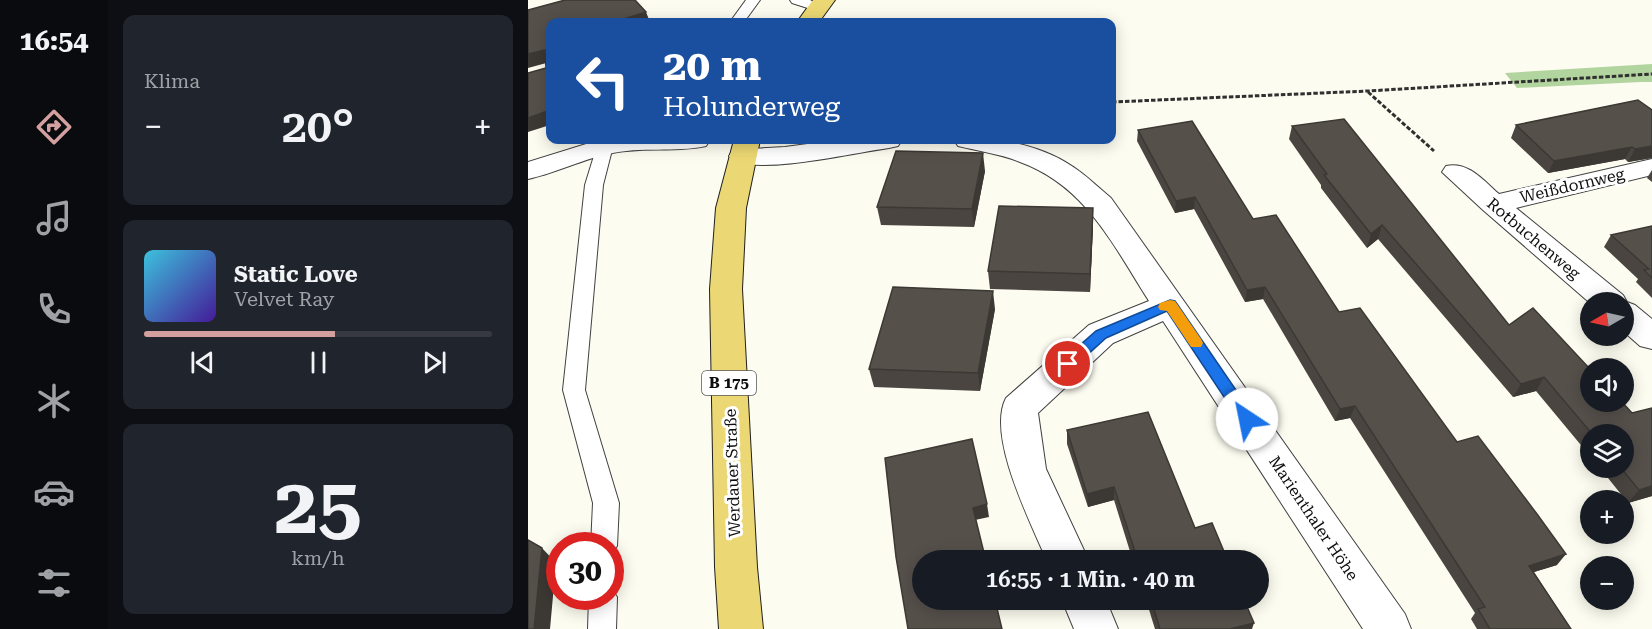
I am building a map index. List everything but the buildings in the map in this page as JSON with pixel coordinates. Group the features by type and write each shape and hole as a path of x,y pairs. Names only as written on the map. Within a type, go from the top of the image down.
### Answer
{"main road":[{"name":"Werdauer Straße","path":"741,629 736,567 726,289 731,208 745,148"}],"street":[{"path":"528,171 601,144"},
{"path":"745,148 785,155 861,144"},
{"name":"Marienthaler Höhe","path":"983,144 1030,156 1067,175 1101,204 1389,629"},
{"name":"Weißdornweg","path":"1493,204 1652,167"},
{"name":"Rotbuchenweg","path":"1456,172 1598,292"},
{"path":"1063,550 1028,468 1019,408 1101,334 1170,305"},
{"path":"1634,322 1652,337"},
{"path":"1088,610 1096,629"}],"lane":[{"path":"740,18 753,0"},
{"path":"604,144 594,185 574,390 606,503 605,532"},
{"path":"602,629 603,610"}],"path":[{"path":"1116,102 1368,91 1652,74"},
{"path":"1368,91 1456,172"}],"green space":[{"path":"1652,64 1652,82 1517,88 1505,73"}],"slow traffic":[{"path":"1165,307 1170,305 1196,343"}],"route":[{"path":"1068,364 1101,334 1170,305 1247,419"}]}
